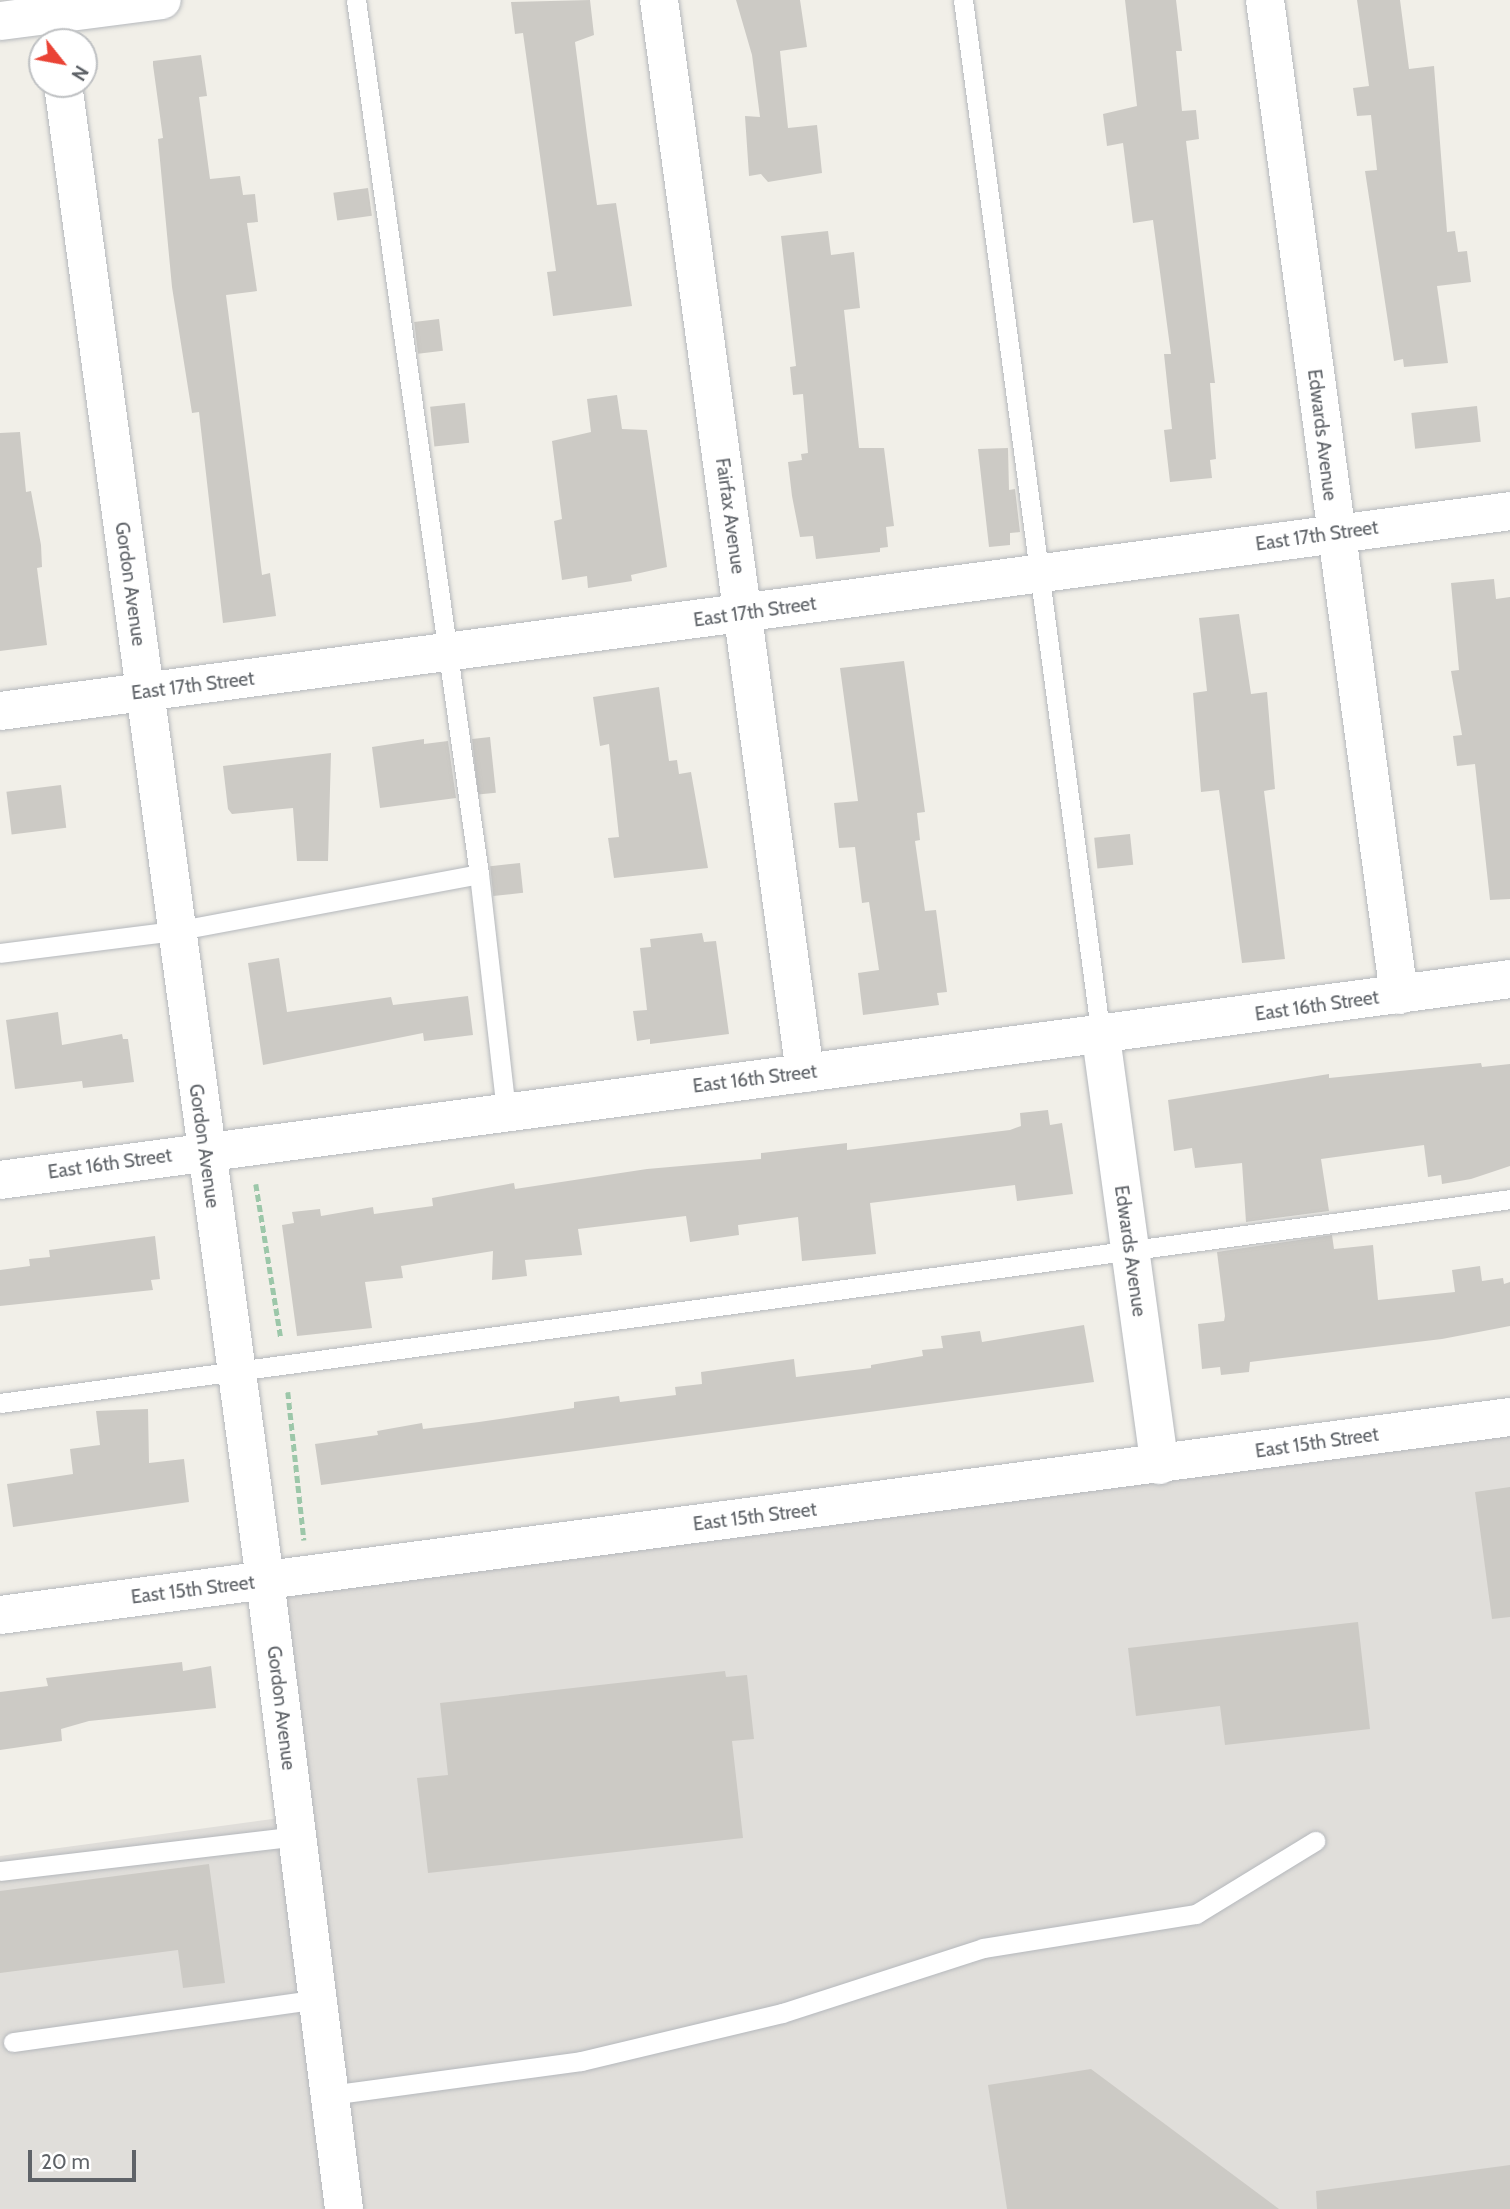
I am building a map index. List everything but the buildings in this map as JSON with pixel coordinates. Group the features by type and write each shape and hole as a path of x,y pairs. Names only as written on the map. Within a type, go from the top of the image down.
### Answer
{"street":[{"path":"0,21 54,19 162,0"},
{"name":"Fairfax Avenue","path":"659,0 805,1073"},
{"name":"Edwards Avenue","path":"1265,0 1399,995"},
{"name":"Gordon Avenue","path":"65,98 204,1151 265,1580 344,2209"},
{"name":"East 17th Street","path":"0,711 1510,511"},
{"name":"East 16th Street","path":"0,1180 204,1151 1101,1037 1510,979"},
{"name":"Edwards Avenue","path":"1101,1037 1160,1465"},
{"name":"East 15th Street","path":"0,1615 1510,1417"}],"lane":[{"path":"356,0 479,874 506,1112"},
{"path":"963,0 1101,1037"},
{"path":"0,953 175,931 479,874"},
{"path":"0,1403 1510,1199"},
{"path":"0,1871 297,1836"},
{"path":"330,2095 581,2061 782,2013 983,1948 1196,1914 1315,1841"},
{"path":"13,2042 317,1999"}],"shaded area":[{"path":"1510,1415 1510,2209 0,2209 0,1856 294,1816 265,1580"}]}
